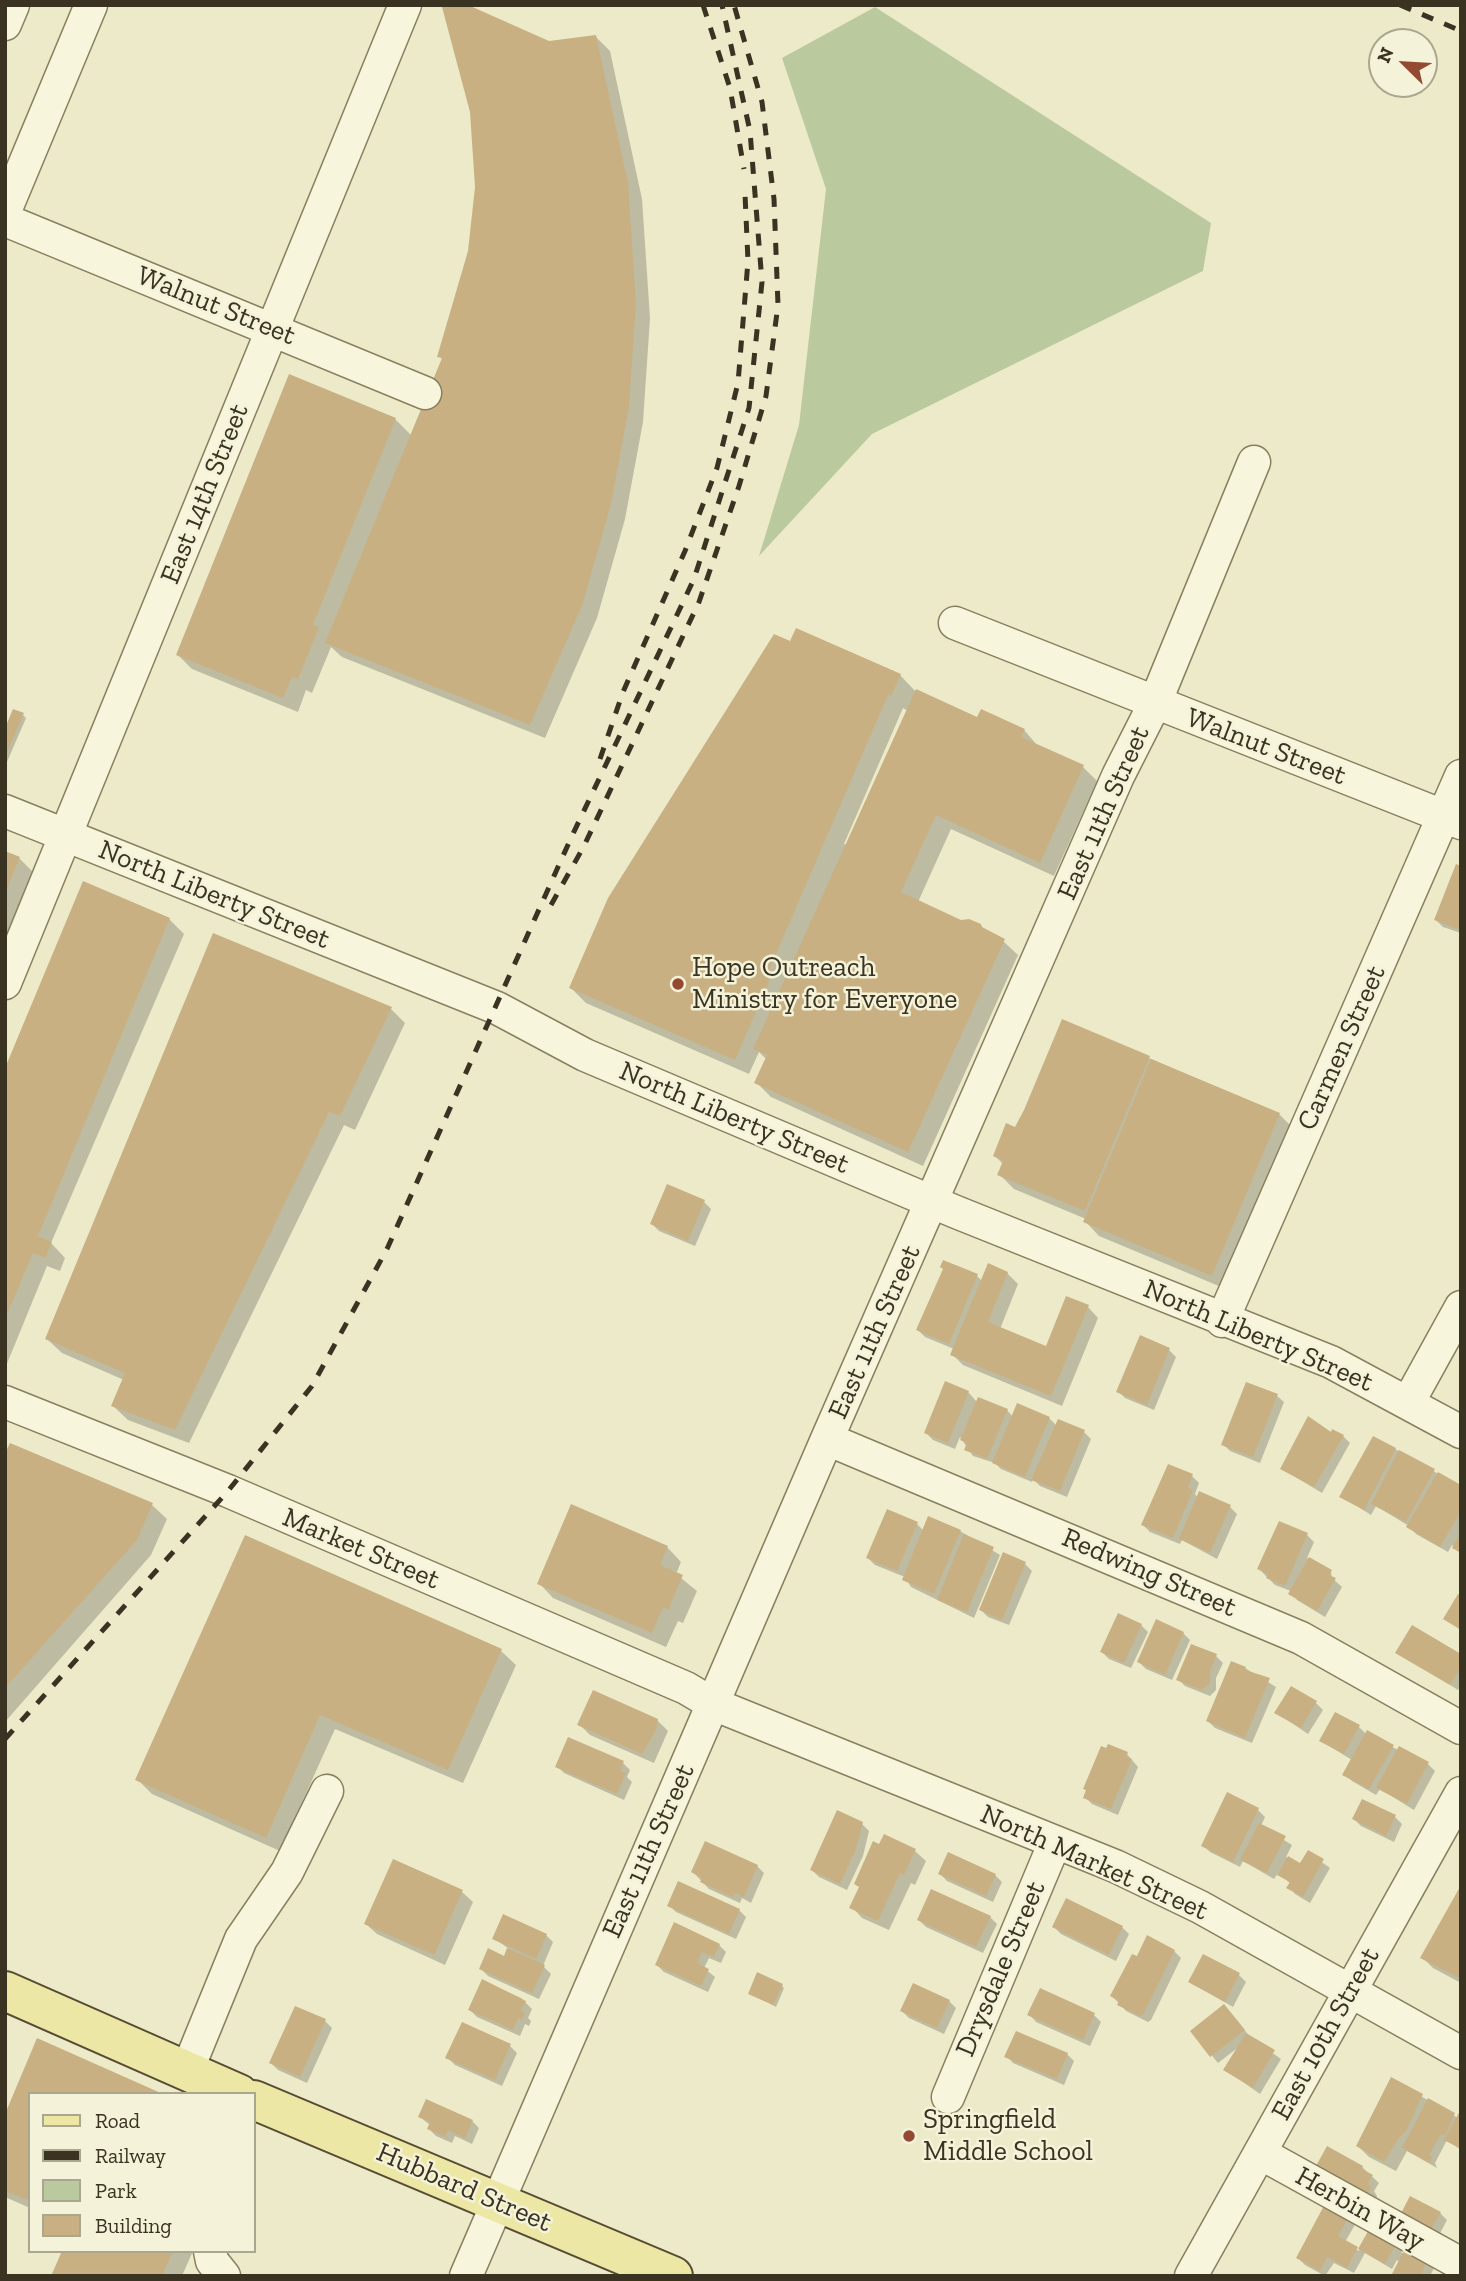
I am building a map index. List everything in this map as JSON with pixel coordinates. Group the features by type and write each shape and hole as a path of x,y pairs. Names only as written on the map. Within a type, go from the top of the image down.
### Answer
{"main road":[{"name":"Hubbard Street","path":"5,1991 187,2071 227,2092"},
{"name":"Hubbard Street","path":"256,2107 497,2202 673,2276"}],"street":[{"path":"5,23 13,5"},
{"path":"5,211 91,5"},
{"name":"East 14th Street","path":"5,983 405,5"},
{"name":"Walnut Street","path":"5,220 425,393"},
{"name":"East 11th Street","path":"466,2276 827,1439 1118,776 1155,703 1254,462"},
{"name":"Walnut Street","path":"956,623 1452,820"},
{"name":"Carmen Street","path":"1222,1321 1452,820 1461,776"},
{"name":"North Liberty Street","path":"5,811 497,1008 585,1055 1222,1321 1331,1362 1461,1432"},
{"path":"1408,1403 1461,1307"},
{"name":"Market Street","path":"5,1402 228,1491 685,1688 713,1704"},
{"name":"Redwing Street","path":"827,1439 1301,1638 1461,1728"},
{"name":"North Market Street","path":"713,1704 1115,1866 1200,1908 1461,2053"},
{"path":"187,2071 241,1938 287,1872 327,1791"},
{"name":"East 10th Street","path":"1191,2276 1461,1793"},
{"name":"Drysdale Street","path":"948,2097 1055,1842"},
{"name":"Herbin Way","path":"1260,2153 1461,2264"},
{"path":"210,2253 212,2261 224,2276"}],"green space":[{"path":"875,7 1211,223 1203,271 872,434 759,556 799,425 826,189 782,58"}],"building":[{"path":"468,5 549,41 596,35 628,183 636,303 629,407 611,504 583,603 530,725 325,643 442,358 437,357 468,251 475,187 470,112 442,7"},
{"path":"289,374 396,418 313,625 319,627 298,679 292,677 283,698 176,655"},
{"path":"796,628 901,674 891,696 888,695 769,970 773,972 735,1060 569,988 608,898 774,634 790,641"},
{"path":"916,689 977,717 981,709 1025,729 1021,737 1084,765 1040,863 936,815 901,892 961,920 969,919 981,924 1005,939 908,1152 754,1083 767,1055 753,1049"},
{"path":"13,709 24,713 5,757 5,728"},
{"path":"5,851 20,857 5,893"},
{"path":"1456,864 1461,866 1461,930 1434,920"},
{"path":"83,881 170,918 38,1236 52,1242 45,1258 33,1253 5,1319 5,1068"},
{"path":"213,933 392,1007 340,1116 329,1112 175,1430 111,1406 125,1373 45,1339"},
{"path":"1062,1019 1150,1056 1085,1211 997,1175 1003,1161 993,1156 1006,1123 1015,1127 1024,1110"},
{"path":"1151,1059 1280,1113 1212,1276 1083,1222"},
{"path":"667,1184 705,1200 688,1241 650,1224"},
{"path":"943,1260 978,1274 949,1344 916,1330 943,1269 940,1267"},
{"path":"988,1263 1008,1272 988,1322 1046,1346 1066,1296 1089,1305 1051,1396 950,1355"},
{"path":"1140,1335 1170,1348 1147,1405 1116,1392"},
{"path":"945,1381 969,1391 948,1443 924,1433"},
{"path":"1246,1382 1278,1394 1253,1457 1221,1445"},
{"path":"978,1397 1008,1409 987,1459 964,1450 967,1443 960,1440"},
{"path":"1017,1403 1050,1417 1025,1477 992,1463"},
{"path":"1308,1416 1331,1432 1332,1429 1344,1435 1314,1487 1280,1469"},
{"path":"1058,1419 1085,1430 1060,1491 1031,1480"},
{"path":"1373,1436 1396,1448 1364,1510 1339,1497"},
{"path":"10,1443 153,1503 137,1540 5,1688 5,1453"},
{"path":"1399,1450 1435,1469 1406,1522 1371,1504"},
{"path":"1168,1464 1193,1474 1188,1488 1193,1490 1173,1538 1141,1525"},
{"path":"1438,1472 1461,1485 1461,1511 1440,1547 1406,1527"},
{"path":"1199,1491 1231,1505 1210,1553 1179,1539"},
{"path":"571,1504 668,1546 660,1565 683,1575 668,1610 663,1607 652,1633 537,1584"},
{"path":"887,1509 918,1522 897,1571 866,1558"},
{"path":"928,1516 961,1530 934,1594 902,1580"},
{"path":"1279,1521 1308,1533 1285,1586 1266,1578 1268,1574 1257,1569"},
{"path":"1461,1532 1461,1553 1452,1548"},
{"path":"964,1534 994,1547 967,1612 937,1600"},
{"path":"245,1535 502,1649 448,1770 320,1715 266,1838 135,1780"},
{"path":"1003,1552 1026,1562 1002,1620 979,1610"},
{"path":"1309,1557 1332,1570 1329,1575 1336,1578 1317,1611 1288,1594"},
{"path":"1458,1594 1461,1595 1461,1630 1443,1619"},
{"path":"1118,1613 1142,1624 1124,1663 1100,1652"},
{"path":"1156,1619 1184,1632 1165,1675 1137,1662"},
{"path":"1412,1625 1461,1654 1461,1667 1450,1685 1395,1653"},
{"path":"1191,1644 1217,1654 1210,1671 1210,1683 1202,1690 1176,1680"},
{"path":"1231,1661 1246,1667 1245,1670 1270,1678 1245,1738 1206,1721"},
{"path":"1291,1686 1317,1701 1301,1728 1274,1713"},
{"path":"593,1690 658,1719 656,1730 642,1754 577,1725"},
{"path":"1335,1712 1360,1725 1344,1754 1319,1741"},
{"path":"1367,1730 1394,1745 1369,1789 1342,1775"},
{"path":"568,1737 624,1761 620,1771 626,1773 617,1794 555,1767"},
{"path":"1108,1744 1128,1752 1126,1757 1132,1759 1111,1809 1083,1798 1086,1790 1083,1789 1101,1746 1106,1748"},
{"path":"1399,1746 1429,1762 1407,1804 1376,1788"},
{"path":"1227,1792 1259,1808 1233,1862 1201,1846"},
{"path":"1362,1799 1396,1815 1386,1836 1352,1819"},
{"path":"837,1810 863,1822 856,1849 840,1884 810,1870"},
{"path":"1259,1823 1286,1836 1267,1873 1240,1860"},
{"path":"884,1834 916,1849 904,1875 900,1873 878,1921 849,1908 859,1887 854,1884 873,1841 879,1844"},
{"path":"705,1841 758,1865 744,1897 735,1893 733,1897 700,1882 702,1878 691,1872"},
{"path":"1308,1850 1324,1859 1303,1897 1286,1888 1290,1882 1277,1875 1288,1856 1300,1863"},
{"path":"948,1852 996,1874 986,1896 938,1874"},
{"path":"393,1859 463,1890 434,1955 364,1924"},
{"path":"678,1881 740,1909 729,1934 667,1906"},
{"path":"1461,1885 1461,1979 1420,1958"},
{"path":"931,1889 991,1916 976,1947 917,1920"},
{"path":"1066,1898 1123,1926 1109,1955 1052,1927"},
{"path":"503,1914 547,1934 536,1959 492,1939"},
{"path":"674,1922 720,1944 714,1957 702,1952 697,1963 709,1969 701,1986 655,1965"},
{"path":"1147,1935 1175,1950 1144,2013 1140,2016 1117,2005 1119,2001 1110,1996 1132,1954 1137,1956"},
{"path":"488,1948 504,1956 507,1948 545,1965 532,1993 479,1969"},
{"path":"1203,1954 1240,1973 1225,2002 1188,1982"},
{"path":"757,1972 783,1984 773,2005 748,1994"},
{"path":"482,1979 526,2001 521,2011 525,2013 522,2020 518,2018 513,2030 468,2010"},
{"path":"913,1983 950,2000 937,2028 900,2011"},
{"path":"1040,1988 1095,2013 1083,2040 1027,2015"},
{"path":"1224,2004 1245,2030 1210,2057 1190,2031"},
{"path":"295,2006 326,2019 300,2077 269,2063"},
{"path":"462,2022 511,2044 495,2080 445,2058"},
{"path":"1016,2031 1068,2053 1057,2079 1004,2057"},
{"path":"1246,2033 1275,2050 1253,2088 1223,2070"},
{"path":"37,2038 158,2092 28,2092 28,2200 5,2191 5,2114"},
{"path":"1391,2077 1423,2094 1406,2131 1384,2162 1356,2146"},
{"path":"1428,2098 1455,2113 1445,2136 1441,2134 1429,2155 1432,2157 1430,2163 1402,2148"},
{"path":"426,2099 473,2120 465,2138 448,2130 445,2137 427,2129 430,2122 418,2117"},
{"path":"1461,2109 1461,2149 1444,2140"},
{"path":"1327,2146 1363,2166 1362,2169 1373,2175 1368,2183 1371,2188 1368,2195 1310,2177"},
{"path":"1410,2196 1441,2212 1429,2233 1399,2217"},
{"path":"1326,2202 1350,2215 1338,2236 1358,2247 1347,2268 1327,2257 1320,2271 1296,2258"},
{"path":"1371,2226 1398,2241 1385,2264 1358,2249"},
{"path":"1412,2249 1429,2258 1420,2276 1391,2276 1403,2252 1409,2255"},
{"path":"61,2253 172,2253 162,2276 51,2276"}],"railway":[{"path":"703,5 730,88 744,169"},
{"path":"5,1739 228,1491 312,1386 387,1249 571,838 694,579 749,408 762,282 750,131 722,5"},
{"path":"551,905 584,846 699,602 739,486 766,396 778,305 774,199 762,102 734,5"},
{"path":"1400,5 1461,31"},
{"path":"600,759 623,692 685,551 717,468 738,383 748,261 745,194"}],"place":[{"name":"Hope Outreach Ministry for Everyone","path":"678,984"},
{"name":"Springfield Middle School","path":"909,2136"}]}
